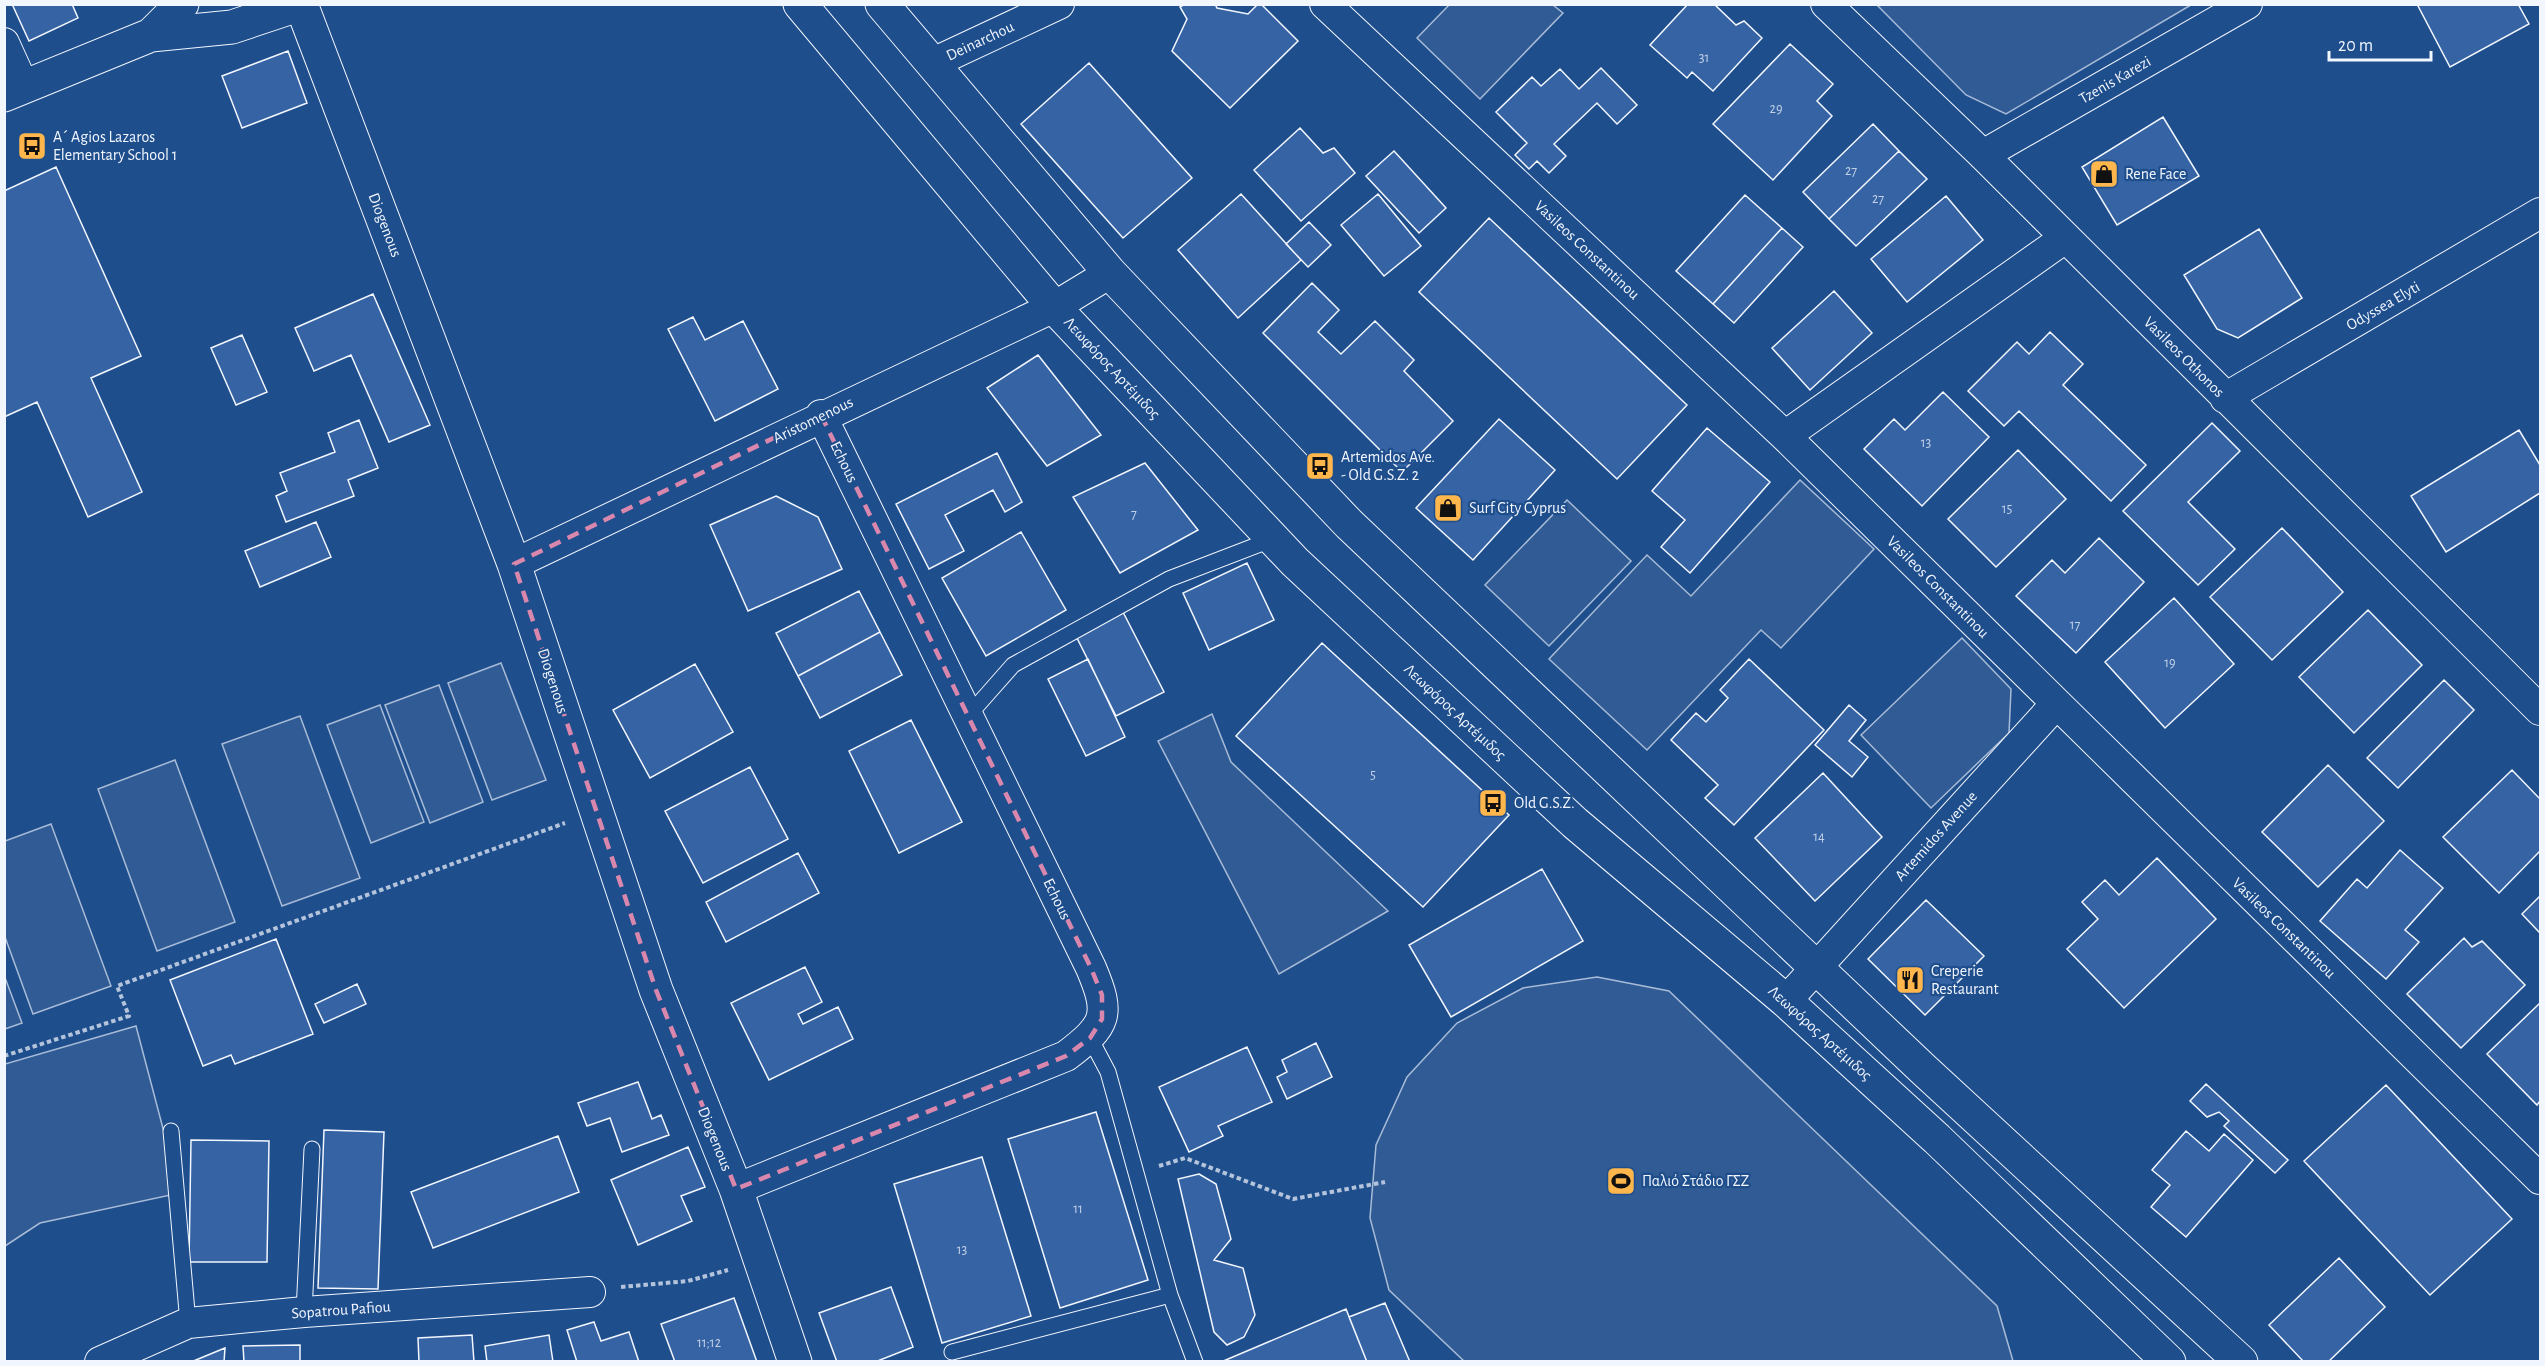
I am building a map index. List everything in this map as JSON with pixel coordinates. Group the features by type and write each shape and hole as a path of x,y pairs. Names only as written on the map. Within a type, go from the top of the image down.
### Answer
{"main road":[{"path":"151,35 182,4"},
{"path":"14,91 151,35 232,27 301,4"},
{"name":"Diogenous","path":"301,4 514,564 656,990 736,1189 795,1362"},
{"name":"Λεωφόρος Αρτέμιδος","path":"800,4 1054,306 1273,539 1575,824 1786,1001 1937,1139 2169,1362"},
{"path":"882,4 1110,273 1349,524 1923,1069 2241,1362"}],"street":[{"name":"Deinarchou","path":"933,63 1059,4"},
{"name":"Vasileos Constantinou","path":"1325,4 1785,436 2541,1179"},
{"name":"Vasileos Othonos","path":"1826,4 1983,154 2225,399 2541,710"},
{"name":"Tzenis Karezi","path":"1983,154 2247,4"},
{"path":"4,43 14,91"},
{"name":"Odyssea Elyti","path":"2225,399 2541,213"},
{"path":"1785,436 2065,238"},
{"name":"Aristomenous","path":"514,564 821,415 1054,306 1110,273"},
{"name":"Echous","path":"736,1189 1066,1056 1090,1038 1102,1019 1102,996 821,415"},
{"name":"Artemidos Avenue","path":"1786,1001 2056,704"},
{"name":"Sopatrou Pafiou","path":"100,1362 188,1323 304,1312 590,1292"}],"lane":[{"path":"968,716 1013,665 1169,579 1273,539"},
{"path":"1090,1038 1108,1071 1170,1295 1195,1362"},
{"path":"171,1131 188,1323"},
{"path":"304,1312 312,1149"},
{"path":"952,1352 1170,1295"}],"path":[{"path":"4,1056 129,1016 117,986 571,821"},
{"path":"1155,1155 1158,1166 1185,1158 1293,1199 1385,1182"},
{"path":"626,1287 688,1281 760,1261"}],"highlighted area":[{"path":"821,415 1091,968 1102,995 1102,1019 1090,1038 1066,1056 736,1189 656,990 514,564"}],"shaded area":[{"path":"1450,4 1553,5 1563,13 1480,99 1417,38"},
{"path":"1877,5 2191,5 2006,114 1966,95"},
{"path":"1800,480 1874,549 1781,648 1761,630 1647,750 1549,659 1647,555 1691,596"},
{"path":"1567,500 1631,561 1549,646 1485,585"},
{"path":"1962,638 2011,689 2009,733 1931,808 1861,735"},
{"path":"501,663 546,780 492,800 448,683"},
{"path":"439,685 483,802 430,823 385,705"},
{"path":"380,705 424,822 371,843 327,725"},
{"path":"1212,714 1231,762 1388,911 1279,974 1158,741"},
{"path":"300,716 360,878 282,906 222,744"},
{"path":"175,760 235,922 157,951 98,789"},
{"path":"51,824 111,986 33,1014 5,937 5,841"},
{"path":"4,975 22,1023 5,1029 4,1029"},
{"name":"Παλιό Στάδιο ΓΣΖ","path":"1597,977 1669,991 1997,1306 2013,1361 1464,1361 1389,1290 1370,1218 1376,1145 1407,1077 1457,1023 1523,988"},
{"path":"136,1026 180,1193 40,1223 5,1246 5,1064"}],"building":[{"path":"12,4 72,4 78,18 29,41"},
{"path":"1185,4 1215,4 1217,8 1248,14 1258,4 1261,4 1298,41 1230,108 1172,51 1187,19 1180,7"},
{"path":"1688,4 1714,4 1736,25 1744,21 1762,38 1713,91 1692,72 1687,78 1650,45"},
{"path":"2417,4 2518,4 2529,24 2450,67"},
{"path":"1790,44 1833,84 1817,101 1832,116 1773,180 1713,124"},
{"path":"288,51 307,103 242,128 222,76"},
{"path":"1089,63 1192,178 1123,238 1021,124"},
{"path":"1601,68 1637,105 1617,124 1597,103 1554,144 1566,156 1549,173 1537,161 1529,169 1515,155 1527,143 1496,112 1532,77 1541,86 1560,69 1579,89"},
{"path":"2163,117 2199,176 2117,225 2082,167"},
{"path":"1873,124 1899,151 1829,219 1803,192"},
{"path":"1300,128 1323,153 1334,148 1355,173 1301,221 1254,170"},
{"path":"1394,151 1446,208 1419,233 1366,176"},
{"path":"1899,151 1927,179 1856,246 1829,219"},
{"path":"56,167 141,356 91,378 142,492 88,517 37,402 4,417 4,191"},
{"path":"1241,194 1301,260 1238,318 1178,250"},
{"path":"1378,194 1421,246 1384,276 1341,225"},
{"path":"1745,195 1782,228 1713,304 1676,271"},
{"path":"1946,196 1983,240 1907,302 1871,259"},
{"path":"1489,218 1687,405 1617,479 1419,292"},
{"path":"1309,222 1331,245 1308,267 1286,244"},
{"path":"1782,228 1803,247 1734,323 1713,304"},
{"path":"2259,229 2302,298 2238,338 2217,329 2184,275"},
{"path":"1312,283 1339,310 1318,332 1341,354 1375,321 1414,360 1404,371 1453,421 1402,472 1263,333"},
{"path":"1834,291 1872,333 1810,390 1772,348"},
{"path":"373,294 430,425 389,442 351,355 314,371 295,328"},
{"path":"693,317 705,340 743,321 778,389 715,421 668,329"},
{"path":"2050,332 2083,364 2063,385 2146,465 2111,501 2019,411 2004,426 1968,391 2017,342 2029,354"},
{"path":"242,335 267,392 236,405 211,348"},
{"path":"1038,355 1101,435 1047,466 987,388"},
{"path":"1943,392 1989,437 1922,506 1864,449 1894,419 1905,430"},
{"path":"1499,419 1555,470 1473,560 1416,508"},
{"path":"359,420 378,468 348,480 354,496 286,522 276,496 287,491 280,473 335,452 328,433"},
{"path":"2212,423 2240,451 2188,502 2235,549 2198,585 2123,511"},
{"path":"1707,428 1770,482 1690,573 1661,547 1685,520 1652,491"},
{"path":"2519,430 2540,465 2540,493 2446,552 2411,496"},
{"path":"2018,450 2066,499 1996,567 1948,519"},
{"path":"997,453 1022,502 1005,512 993,490 945,515 964,551 929,569 896,504"},
{"path":"1145,463 1198,530 1120,573 1073,497"},
{"path":"776,496 818,517 842,569 748,611 710,525"},
{"path":"316,522 331,557 260,587 245,551"},
{"path":"2282,528 2343,592 2272,660 2210,597"},
{"path":"1021,532 1066,610 986,656 942,578"},
{"path":"2099,538 2144,582 2076,653 2016,596 2052,560 2065,573"},
{"path":"1247,563 1274,620 1209,650 1183,593"},
{"path":"859,591 880,632 798,676 776,633"},
{"path":"2174,598 2234,664 2165,728 2105,662"},
{"path":"2368,610 2422,665 2354,733 2299,677"},
{"path":"1123,612 1164,692 1116,716 1076,636"},
{"path":"880,632 902,675 820,718 798,676"},
{"path":"1322,643 1509,815 1423,907 1236,736"},
{"path":"1088,659 1125,737 1086,756 1048,679"},
{"path":"1749,659 1824,730 1734,825 1705,798 1718,785 1671,740 1696,713 1706,722 1728,698 1720,690"},
{"path":"695,664 733,732 650,778 613,710"},
{"path":"2444,680 2474,710 2398,788 2367,758"},
{"path":"1849,705 1866,720 1849,741 1868,757 1852,777 1815,745"},
{"path":"911,720 962,822 899,853 849,751"},
{"path":"2328,765 2384,821 2318,887 2262,832"},
{"path":"750,767 788,839 703,883 665,811"},
{"path":"2512,770 2540,799 2540,851 2499,893 2443,837"},
{"path":"1823,773 1882,837 1815,901 1755,838"},
{"path":"2400,850 2443,888 2405,930 2419,942 2386,979 2320,921 2357,879 2367,888"},
{"path":"798,853 819,893 726,942 706,902"},
{"path":"2157,858 2216,919 2124,1008 2067,949 2098,919 2082,902 2105,880 2119,895"},
{"path":"1542,869 1583,941 1451,1017 1409,945"},
{"path":"2540,896 2540,933 2522,914"},
{"path":"1926,900 1984,956 1925,1015 1868,959"},
{"path":"2464,938 2472,947 2482,941 2525,985 2461,1048 2407,994"},
{"path":"276,939 313,1034 235,1064 231,1055 203,1066 170,980"},
{"path":"805,967 822,1002 798,1014 803,1024 838,1007 853,1039 769,1080 731,1003"},
{"path":"357,984 366,1004 324,1023 315,1004"},
{"path":"2540,1003 2540,1101 2537,1105 2487,1054"},
{"path":"1316,1043 1332,1077 1287,1099 1277,1077 1287,1072 1282,1060"},
{"path":"1247,1047 1272,1102 1218,1126 1223,1136 1189,1152 1159,1087"},
{"path":"638,1082 652,1119 661,1115 669,1135 622,1152 610,1118 587,1126 578,1103"},
{"path":"2206,1084 2288,1160 2275,1173 2224,1126 2229,1121 2219,1112 2207,1117 2190,1101"},
{"path":"2386,1085 2512,1219 2430,1295 2304,1161"},
{"path":"1096,1112 1148,1280 1060,1308 1008,1139"},
{"path":"324,1130 384,1132 378,1289 318,1288"},
{"path":"2186,1131 2209,1151 2224,1134 2253,1160 2186,1237 2151,1207 2170,1185 2152,1170"},
{"path":"558,1136 579,1192 433,1248 411,1192"},
{"path":"191,1140 269,1141 267,1262 189,1262"},
{"path":"688,1147 705,1187 681,1196 692,1221 638,1245 611,1180"},
{"path":"982,1157 1031,1316 942,1343 894,1184"},
{"path":"1199,1174 1216,1184 1231,1239 1214,1260 1243,1268 1255,1315 1244,1337 1227,1345 1214,1332 1178,1179"},
{"path":"2339,1258 2385,1307 2328,1362 2304,1362 2269,1325"},
{"path":"891,1287 913,1347 875,1362 837,1362 819,1313"},
{"path":"734,1298 757,1362 675,1362 661,1324"},
{"path":"1385,1303 1410,1362 1367,1362 1349,1317"},
{"path":"1346,1309 1367,1362 1221,1362"},
{"path":"594,1322 601,1341 629,1332 639,1362 577,1362 567,1330"},
{"path":"472,1335 474,1362 419,1362 418,1338"},
{"path":"549,1335 553,1362 487,1362 485,1346"},
{"path":"300,1345 300,1362 244,1362 243,1346"},
{"path":"225,1348 224,1362 191,1362"}],"place":[{"name":"A´ Agios Lazaros Elementary School 1","path":"32,146"},
{"name":"Rene Face","path":"2104,174"},
{"name":"Artemidos Ave. - Old G.S.Z. 2","path":"1320,466"},
{"name":"Surf City Cyprus","path":"1448,508"},
{"name":"Old G.S.Z.","path":"1493,803"},
{"name":"Creperie Restaurant","path":"1910,980"},
{"name":"Παλιό Στάδιο ΓΣΖ","path":"1621,1181"}]}
